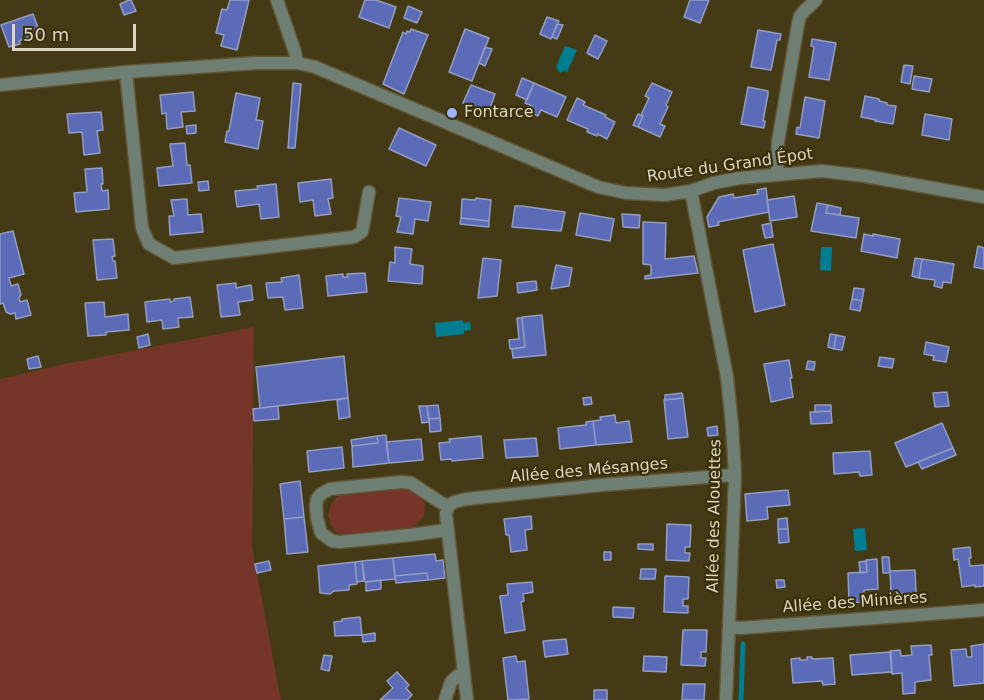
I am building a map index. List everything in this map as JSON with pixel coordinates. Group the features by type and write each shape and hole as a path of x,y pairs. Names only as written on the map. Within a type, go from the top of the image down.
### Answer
{"street":[{"path":"277,0 297,63"},
{"path":"777,174 778,142 798,24 805,10 816,0"},
{"name":"Route du Grand Épot","path":"0,84 126,72 256,63 297,63 315,68 598,187 626,193 665,195 691,191 714,183 777,174 822,171 865,176 984,197"},
{"path":"126,72 142,228 148,244 174,258 354,237 362,232 369,192"},
{"name":"Allée des Alouettes","path":"691,191 726,377 732,425 735,474 726,700"},
{"name":"Allée des Mésanges","path":"448,506 466,499 735,474"},
{"path":"447,530 332,541 321,532 317,518 317,499 330,489 401,482 411,483 448,506 447,530 467,700"},
{"name":"Allée des Minières","path":"729,627 984,610"},
{"path":"445,700 451,682 457,676 464,674"}],"shaded area":[{"path":"254,327 252,547 281,700 0,700 0,379"},
{"path":"402,487 421,497 425,505 424,515 416,525 406,529 347,535 337,533 331,525 328,515 331,505 342,494"}],"water":[{"path":"565,46 577,50 567,72 560,73 556,67"},
{"path":"821,247 832,247 831,271 820,270"},
{"path":"463,320 463,323 470,322 471,330 464,331 464,334 436,337 435,323"},
{"path":"865,528 867,550 855,551 853,529"}],"building":[{"path":"129,0 136,11 124,15 120,4"},
{"path":"230,0 249,0 237,50 221,46 224,35 216,33 222,9 227,10"},
{"path":"365,0 376,0 396,7 389,28 359,17"},
{"path":"690,0 709,0 700,23 684,17"},
{"path":"408,6 422,12 417,23 404,18"},
{"path":"33,14 40,33 9,47 1,25"},
{"path":"547,17 559,21 551,39 540,34"},
{"path":"557,24 563,25 557,39 552,37"},
{"path":"411,29 428,35 404,94 383,84 403,32 406,34"},
{"path":"465,29 489,38 472,81 449,72"},
{"path":"758,30 781,34 780,40 777,40 771,70 751,67"},
{"path":"595,35 607,41 598,59 587,53"},
{"path":"812,39 836,43 829,80 809,77 814,47 811,46"},
{"path":"485,47 492,49 485,66 479,63"},
{"path":"904,65 913,66 910,84 901,82"},
{"path":"914,76 932,79 929,92 912,89"},
{"path":"522,78 534,83 527,100 516,95"},
{"path":"293,83 301,84 295,148 288,148"},
{"path":"534,83 566,97 557,117 541,110 538,116 530,112 532,106 525,103"},
{"path":"652,83 672,92 660,124 665,126 660,137 638,127 649,98 645,96"},
{"path":"471,85 495,94 488,114 463,103"},
{"path":"748,87 768,91 764,128 741,124"},
{"path":"193,92 195,111 181,112 183,127 167,129 166,113 162,114 160,95"},
{"path":"236,93 260,98 256,120 263,121 258,149 225,142"},
{"path":"865,96 879,99 887,105 896,106 893,124 861,117"},
{"path":"805,97 825,101 819,138 796,134 797,127 800,128"},
{"path":"577,98 585,102 583,105 606,115 605,117 615,122 607,139 587,132 588,129 567,120"},
{"path":"101,112 103,130 97,131 100,153 84,155 82,132 69,133 67,114"},
{"path":"638,114 643,116 638,127 633,125"},
{"path":"925,114 952,119 949,140 922,135"},
{"path":"196,125 196,133 187,134 186,126"},
{"path":"399,128 436,145 426,166 389,149"},
{"path":"185,143 187,165 190,165 192,183 159,186 157,168 173,166 170,144"},
{"path":"102,168 102,191 108,190 109,209 76,212 74,193 87,192 85,169"},
{"path":"331,179 333,198 328,199 331,214 315,216 313,200 300,202 298,183"},
{"path":"208,181 209,190 199,191 198,182"},
{"path":"276,184 279,217 261,219 259,204 237,207 235,191 258,189 257,186"},
{"path":"766,188 769,212 718,222 719,225 709,227 707,217 719,197 733,194 734,198 758,194 757,190"},
{"path":"794,196 797,217 770,221 767,200"},
{"path":"399,198 431,202 428,221 415,219 413,234 397,232 401,217 396,216"},
{"path":"476,198 491,200 489,221 461,218 462,199 475,200"},
{"path":"187,199 188,215 201,214 203,232 170,235 169,216 174,216 171,200"},
{"path":"817,203 828,205 826,213 859,218 856,238 811,231"},
{"path":"828,205 841,208 840,215 826,213"},
{"path":"515,206 565,212 561,231 512,227"},
{"path":"580,213 614,219 610,241 576,235"},
{"path":"622,214 640,215 639,228 623,227"},
{"path":"461,218 489,221 489,227 460,224"},
{"path":"643,222 666,223 665,259 694,256 698,273 645,279 645,276 651,275 651,265 643,264"},
{"path":"771,223 773,237 765,238 762,225"},
{"path":"13,231 24,274 9,278 11,286 18,284 20,302 27,300 31,315 16,319 15,313 6,312 3,303 0,304 0,234"},
{"path":"864,234 900,239 897,258 861,251"},
{"path":"113,239 115,256 112,257 115,261 117,278 97,280 93,240"},
{"path":"773,244 785,305 755,312 743,250"},
{"path":"978,246 984,248 984,269 974,267"},
{"path":"395,247 412,249 410,264 423,266 422,284 388,281 390,262 395,263"},
{"path":"483,258 501,260 497,296 478,298"},
{"path":"915,258 922,259 919,278 912,276"},
{"path":"922,259 954,264 951,283 943,282 942,288 934,286 935,280 919,278"},
{"path":"556,265 572,268 569,286 551,289"},
{"path":"365,273 367,292 328,296 326,276 343,274 343,277 348,277 347,274"},
{"path":"299,275 303,308 285,310 283,297 268,298 266,283 282,282 281,278"},
{"path":"536,281 537,290 518,293 517,283"},
{"path":"236,283 236,288 251,285 253,300 238,302 240,315 221,317 217,285"},
{"path":"854,288 864,289 862,301 852,299"},
{"path":"190,297 193,317 178,318 179,327 163,329 162,320 147,322 145,302 170,299 170,302 174,299"},
{"path":"852,299 862,301 860,311 850,309"},
{"path":"104,302 105,317 128,314 129,330 88,336 85,303"},
{"path":"542,315 546,355 513,358 512,349 525,347 522,317"},
{"path":"517,318 522,318 525,347 510,349 509,340 519,339"},
{"path":"148,334 150,345 139,348 137,337"},
{"path":"830,334 836,335 834,349 828,347"},
{"path":"836,335 845,337 842,350 834,349"},
{"path":"926,342 949,347 946,362 933,360 934,356 924,354"},
{"path":"38,356 41,367 29,369 27,359"},
{"path":"344,356 348,398 260,408 256,367"},
{"path":"880,357 894,359 892,368 878,366"},
{"path":"789,360 793,397 771,402 764,364"},
{"path":"808,361 815,362 814,370 806,369"},
{"path":"947,392 949,406 935,407 933,393"},
{"path":"682,393 683,398 665,400 665,395"},
{"path":"591,397 592,404 584,405 583,398"},
{"path":"348,398 350,417 339,419 337,400"},
{"path":"683,398 688,437 668,439 664,400"},
{"path":"438,405 440,418 429,419 427,406"},
{"path":"815,405 831,405 831,411 815,412"},
{"path":"278,406 279,419 254,421 253,409"},
{"path":"419,406 427,406 429,422 422,423"},
{"path":"831,411 832,423 811,424 810,412"},
{"path":"615,415 616,423 629,421 632,442 596,445 593,421 601,420 600,417"},
{"path":"440,418 441,431 430,432 429,419"},
{"path":"593,421 596,445 560,449 558,428 586,425 586,422"},
{"path":"942,423 953,448 906,467 895,443"},
{"path":"717,426 718,435 708,436 707,428"},
{"path":"386,435 389,463 353,467 352,446 378,443 377,436"},
{"path":"377,436 378,443 352,446 351,440"},
{"path":"481,436 483,458 441,460 439,443 450,442 449,439"},
{"path":"536,438 538,456 506,458 504,440"},
{"path":"421,439 423,460 389,463 386,442"},
{"path":"342,447 344,468 309,472 307,451"},
{"path":"953,448 956,455 922,469 918,462"},
{"path":"870,451 872,475 860,476 859,472 834,474 833,453"},
{"path":"300,481 304,517 284,519 280,484"},
{"path":"788,490 790,505 767,507 768,519 747,521 745,494"},
{"path":"531,516 532,529 525,530 527,550 511,552 504,519"},
{"path":"304,517 308,552 287,554 284,519"},
{"path":"787,518 788,529 778,529 778,519"},
{"path":"667,524 691,525 690,547 685,547 685,553 690,553 689,561 666,560"},
{"path":"778,529 788,529 789,542 779,543"},
{"path":"638,544 653,544 653,550 638,549"},
{"path":"970,547 970,566 984,565 984,586 962,587 958,559 954,560 953,549"},
{"path":"604,552 611,552 611,560 604,560"},
{"path":"435,554 436,561 443,560 445,578 428,580 427,573 395,576 393,558"},
{"path":"882,557 889,557 890,573 883,573"},
{"path":"393,558 395,579 365,582 362,561"},
{"path":"877,559 878,589 864,590 862,602 849,603 848,573 867,572 866,560"},
{"path":"269,561 271,570 257,573 255,564"},
{"path":"362,561 364,581 357,582 355,562"},
{"path":"866,561 867,572 860,573 859,562"},
{"path":"355,562 357,584 349,585 349,590 334,591 330,594 320,593 318,566"},
{"path":"641,569 656,569 655,579 640,579"},
{"path":"915,570 916,593 891,594 890,571"},
{"path":"427,573 428,580 396,583 395,576"},
{"path":"665,576 689,577 688,599 683,599 683,606 688,606 688,613 664,612"},
{"path":"381,580 381,589 366,591 366,582"},
{"path":"776,580 784,580 785,587 777,588"},
{"path":"532,582 533,592 523,594 524,601 521,602 525,630 505,633 500,596 508,595 507,584"},
{"path":"613,607 634,608 633,618 613,617"},
{"path":"360,617 362,635 335,636 334,622"},
{"path":"683,630 707,630 706,652 701,652 701,658 706,658 705,666 681,665"},
{"path":"375,633 375,641 363,642 362,635"},
{"path":"566,639 568,654 545,657 543,641"},
{"path":"984,644 984,683 954,686 951,650 966,649 967,657 972,657 971,646"},
{"path":"931,645 932,655 929,655 931,680 915,682 915,693 903,694 902,673 892,674 890,651 900,650 901,656 912,655 911,646"},
{"path":"891,652 892,672 852,675 850,655"},
{"path":"324,655 332,656 329,671 321,669"},
{"path":"516,656 517,662 525,661 529,699 508,700 503,658"},
{"path":"644,656 667,657 666,672 643,671"},
{"path":"807,657 812,657 812,659 833,658 835,684 823,685 822,681 793,683 791,659 807,660"},
{"path":"397,672 409,685 406,688 412,695 407,700 380,700 393,688 387,681"},
{"path":"683,684 705,684 704,700 682,700"},
{"path":"594,690 607,690 607,700 594,700"}],"waterway":[{"path":"741,700 743,644"}],"place":[{"name":"Fontarce","path":"452,113"}]}
